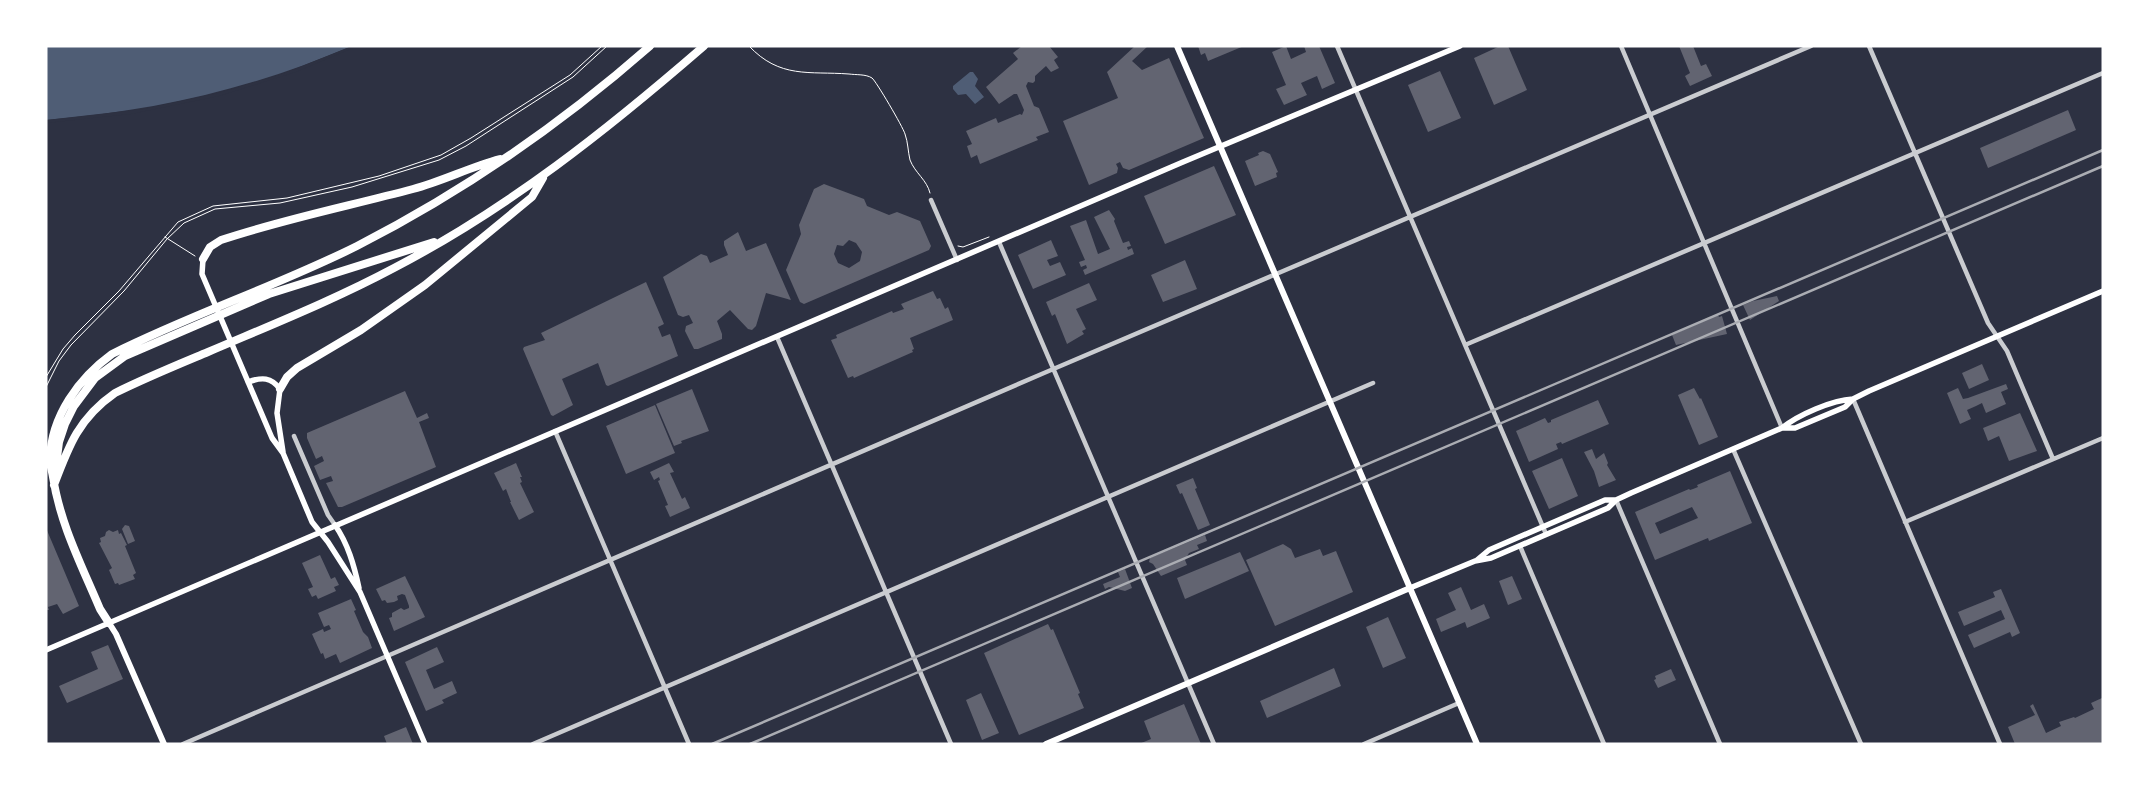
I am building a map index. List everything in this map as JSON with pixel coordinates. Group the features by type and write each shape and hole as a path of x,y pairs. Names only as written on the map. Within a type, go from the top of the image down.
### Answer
{"highway":[{"path":"232,306 358,245 448,195 507,158 589,96 650,46"},
{"path":"54,485 72,440 89,414 100,404 134,383 338,296 394,268 450,236 544,176 614,122 704,46"},
{"path":"203,260 210,247 221,240 418,188 454,176 473,166 507,158"},
{"path":"280,389 287,377 297,368 398,306 496,229 532,197 544,176"},
{"path":"109,623 100,609 65,526 57,502 50,459 53,438 64,410 84,378 112,354 232,306 337,274 450,236"}],"main road":[{"path":"1177,46 1477,744"},
{"path":"46,650 1220,146 1460,46"},
{"path":"203,260 202,274 272,438 283,453 312,522 360,592"},
{"path":"1046,744 1410,588 1475,561 1491,558 1520,546 1608,508 1616,500 1782,428 1791,420 1841,399 1853,399 2103,291"},
{"path":"248,382 267,378 272,380 280,389 277,413 283,453"},
{"path":"1475,561 1489,550 1605,500 1616,500"},
{"path":"335,525 354,564 360,592 425,744"},
{"path":"109,623 116,634 164,744"}],"street":[{"path":"1337,46 1546,534"},
{"path":"1621,46 1782,428"},
{"path":"183,744 1053,369 1651,116 1811,46"},
{"path":"1869,46 1988,323 2007,351 2053,459"},
{"path":"1465,344 2103,73"},
{"path":"931,200 956,260"},
{"path":"999,242 1214,744"},
{"path":"777,337 951,744"},
{"path":"533,744 1374,382"},
{"path":"1853,399 2000,744"},
{"path":"555,431 689,744"},
{"path":"294,436 328,515 335,525"},
{"path":"1905,522 2103,438"},
{"path":"1733,449 1861,744"},
{"path":"1616,500 1720,744"},
{"path":"1520,546 1604,744"},
{"path":"1364,744 1459,703"}],"path":[{"path":"46,377 63,349 119,291 164,236 178,222 213,206 287,198 379,176 441,155 570,75 602,46"},
{"path":"46,387 59,361 71,345 133,282 167,239 184,222 215,209 300,199 367,182 439,160 466,146 581,72 607,46"},
{"path":"750,46 770,63 785,70 811,74 865,76 873,80 888,105 900,120 906,134 911,162 928,186 931,200"},
{"path":"164,236 183,250 203,260"},
{"path":"954,242 957,245 963,246 987,236"}],"water":[{"path":"46,46 352,46 277,74 202,96 126,111 46,120"},
{"path":"970,72 973,72 978,79 975,86 984,97 975,104 966,94 958,95 953,89 953,86"}],"pier":[{"path":"354,46 353,48 296,72 219,96 131,114 46,123 46,120 143,109 218,93 282,74"}],"building":[{"path":"1022,46 1049,46 1058,57 1054,60 1059,68 1051,72 1046,66 1035,76 1033,83 1028,82 1026,86 1034,106 1039,108 1049,132 1036,137 1038,140 980,164 977,155 971,158 967,146 972,144 966,131 996,118 998,123 1020,114 1022,115 1024,110 1017,94 999,104 986,87 1018,59 1013,53"},
{"path":"1135,46 1148,46 1132,61 1142,70 1169,58 1204,138 1129,170 1123,168 1120,162 1116,164 1118,168 1117,173 1089,185 1063,121 1118,98 1107,72"},
{"path":"1198,46 1244,46 1208,61 1205,53 1201,55"},
{"path":"1286,46 1291,59 1306,52 1304,46 1319,46 1335,83 1322,89 1317,76 1301,83 1307,95 1284,105 1276,89 1286,85 1272,52"},
{"path":"1500,46 1508,46 1527,90 1494,105 1474,58"},
{"path":"1679,46 1693,46 1701,66 1706,64 1712,76 1690,86 1685,76 1690,73"},
{"path":"1440,71 1461,118 1428,132 1408,85"},
{"path":"2068,110 2076,130 1988,168 1980,148"},
{"path":"1263,151 1270,154 1278,172 1276,173 1277,177 1255,186 1245,161 1259,155 1258,153"},
{"path":"1214,166 1236,215 1165,244 1144,196"},
{"path":"824,184 864,199 867,206 889,215 897,212 920,221 931,246 929,250 804,304 800,302 786,270 801,234 799,225 814,189","holes":["849,240 856,243 862,252 860,261 849,268 838,263 834,254 837,245 843,246"]},
{"path":"1109,210 1115,219 1114,221 1123,243 1129,241 1131,246 1127,247 1128,250 1132,248 1134,254 1085,275 1083,270 1087,268 1086,265 1081,267 1079,262 1085,260 1070,226 1086,220 1098,254 1110,249 1094,217"},
{"path":"738,232 746,251 766,243 791,300 766,293 756,326 752,330 748,329 730,310 717,321 722,339 694,349 685,331 686,326 693,323 689,315 683,317 678,315 663,277 701,254 707,256 710,263 728,255 724,241"},
{"path":"1051,240 1058,256 1047,260 1050,266 1060,262 1066,275 1033,289 1018,255"},
{"path":"1185,260 1197,289 1163,302 1151,275"},
{"path":"646,282 664,324 658,327 662,337 670,334 678,356 608,386 598,363 562,379 573,405 553,416 551,415 523,349 524,347 545,340 541,333"},
{"path":"1089,283 1097,300 1076,309 1086,329 1082,331 1084,334 1067,344 1055,314 1052,316 1046,302"},
{"path":"933,291 937,299 940,298 945,309 948,307 953,320 910,338 914,349 912,350 913,352 854,378 853,376 848,378 831,340 837,338 836,335 892,311 893,313 904,309 901,304"},
{"path":"1777,296 1779,301 1750,320 1743,305"},
{"path":"1718,315 1719,317 1722,316 1727,334 1676,345 1672,335"},
{"path":"1982,364 1989,380 1969,389 1962,373"},
{"path":"2006,384 2008,389 2001,392 2006,404 1986,413 1982,403 1967,410 1971,419 1960,424 1947,393 1958,388 1963,399"},
{"path":"1694,388 1701,398 1718,437 1699,445 1678,395"},
{"path":"692,389 709,431 681,441 682,443 674,446 656,404"},
{"path":"405,391 417,418 427,413 429,418 419,422 436,467 342,507 338,507 326,483 333,481 331,476 320,480 314,466 324,461 322,456 316,459 307,438 307,433"},
{"path":"1598,400 1609,424 1562,444 1561,442 1556,444 1558,449 1529,462 1516,431 1545,418 1548,423 1551,422 1551,420"},
{"path":"655,405 675,453 626,474 606,426"},
{"path":"2020,413 2037,451 2009,461 1999,436 1988,441 1983,428"},
{"path":"1592,449 1596,459 1604,453 1607,465 1616,480 1599,487 1594,471 1584,452"},
{"path":"1562,458 1578,496 1549,509 1532,471"},
{"path":"516,463 522,477 520,477 522,482 520,483 534,512 519,520 506,489 503,491 494,473"},
{"path":"669,463 674,472 670,473 682,499 685,497 690,508 670,517 665,506 668,505 658,481 660,480 659,477 654,480 650,472"},
{"path":"1730,471 1752,523 1709,541 1708,538 1655,560 1635,512 1698,487 1697,485","holes":["1692,507 1698,518 1660,534 1655,523"]},
{"path":"1193,478 1197,488 1195,489 1210,525 1198,530 1182,493 1180,494 1176,485"},
{"path":"125,525 129,526 135,541 128,544 122,529"},
{"path":"46,528 79,606 63,614 57,604 48,607 49,610 46,610"},
{"path":"109,530 113,532 118,530 119,534 121,533 136,573 133,575 135,579 119,585 118,583 115,584 109,570 112,568 99,543 101,542 100,538 105,536"},
{"path":"1205,535 1207,541 1197,545 1199,549 1189,553 1185,560 1187,565 1161,576 1153,564 1149,562 1150,558"},
{"path":"1283,544 1291,549 1295,558 1320,549 1323,556 1336,551 1353,592 1275,626 1246,560"},
{"path":"1240,552 1249,571 1185,599 1177,578"},
{"path":"320,555 331,579 335,577 339,585 334,587 336,591 318,599 316,595 312,597 308,589 313,587 302,563"},
{"path":"1125,569 1132,588 1125,591 1109,587 1105,589 1103,584 1120,577 1118,572"},
{"path":"405,576 425,617 394,631 389,618 392,617 392,613 401,608 404,610 409,608 405,595 397,596 398,600 387,603 385,600 382,601 376,589"},
{"path":"1512,576 1522,599 1508,605 1499,581"},
{"path":"1461,587 1471,610 1484,604 1490,618 1467,628 1465,622 1441,632 1436,619 1456,610 1448,593"},
{"path":"2001,589 2020,633 2012,637 2010,632 1974,648 1968,635 2005,619 2001,610 1964,626 1958,612 1995,597 1993,592"},
{"path":"351,599 363,632 368,637 372,648 340,663 336,654 325,659 312,634 323,629 324,632 331,629 329,625 324,627 318,613"},
{"path":"1388,617 1406,658 1383,668 1366,627"},
{"path":"1048,624 1051,630 1053,629 1080,693 1078,694 1084,708 1019,735 984,653"},
{"path":"108,645 123,679 67,703 59,686 98,669 91,652"},
{"path":"437,647 444,662 426,670 434,689 452,681 457,693 442,700 444,703 426,711 405,662"},
{"path":"1334,668 1341,686 1267,718 1260,701"},
{"path":"1671,669 1676,680 1658,688 1654,680 1656,679 1655,676"},
{"path":"981,693 999,733 982,740 966,700"},
{"path":"2102,698 2103,744 2015,744 2008,727 2035,715 2030,706 2033,704 2046,733 2061,726 2059,722 2075,718 2094,709 2091,703"},
{"path":"1184,704 1201,744 1139,744 1151,739 1144,721"},
{"path":"406,727 413,744 387,744 384,736"}],"railway":[{"path":"712,744 2103,150"},
{"path":"750,744 2103,166"}]}
